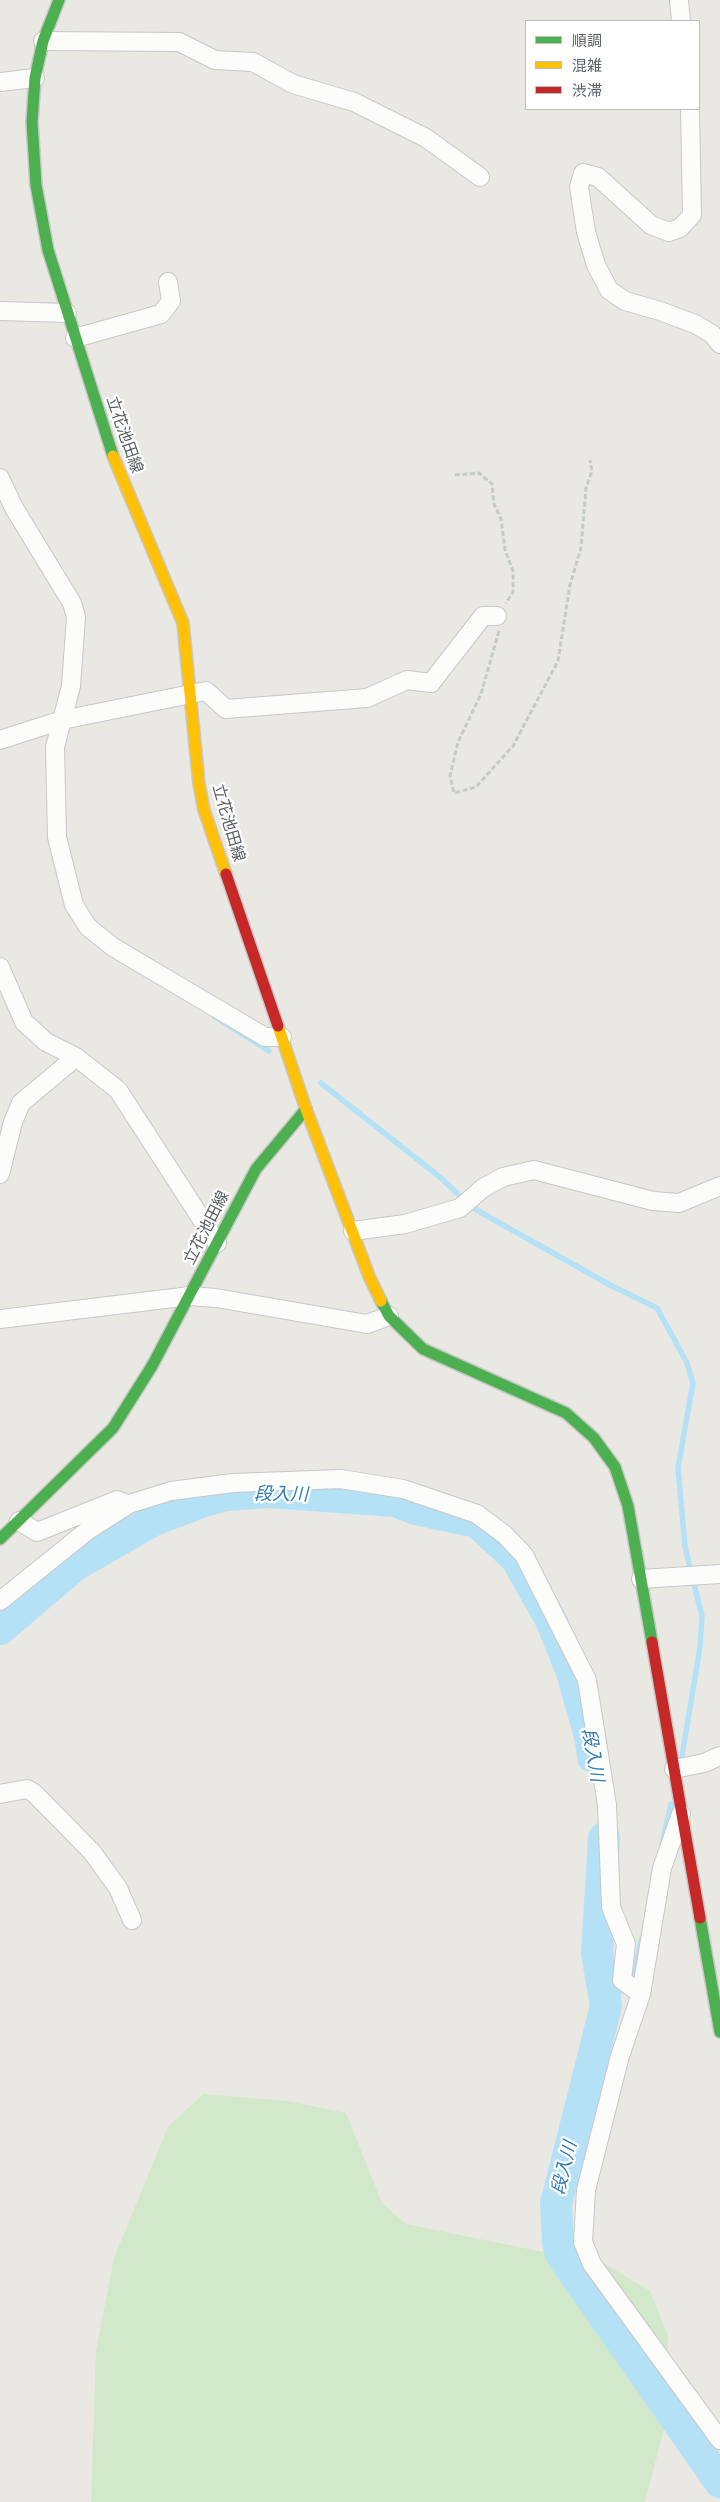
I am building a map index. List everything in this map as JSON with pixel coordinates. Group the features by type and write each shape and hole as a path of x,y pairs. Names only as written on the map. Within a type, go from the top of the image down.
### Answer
{"main road":[{"name":"立花池田線","path":"0,1539 113,1428 152,1366 256,1169 306,1109 204,810 199,784 183,624 173,595 118,471 48,250 36,185 32,122 35,78 44,41 58,0"},
{"path":"306,1109 369,1276 389,1316 423,1349 559,1409 594,1438 615,1467 628,1506 720,2032"}],"street":[{"path":"679,0 681,20"},
{"path":"44,41 179,42 215,60 252,62 293,84 354,102 426,138 480,177"},
{"path":"0,82 35,78"},
{"path":"690,110 692,215 680,228 670,232 651,225 598,176 582,173 578,187 586,232 596,265 609,290 625,301 695,324 712,334 720,344"},
{"path":"75,338 161,314 171,301 168,282"},
{"path":"0,311 67,313"},
{"path":"0,478 14,508 72,603 76,617 72,686 55,747 57,837 74,904 88,927 113,947 265,1037 282,1037"},
{"path":"0,740 62,720 206,691 226,709 367,698 407,680 431,683 483,616 497,616"},
{"path":"0,966 24,1022 46,1042 76,1057 118,1090 217,1243"},
{"path":"0,1174 13,1122 21,1103 76,1057"},
{"path":"353,1232 405,1224 460,1208 482,1188 503,1177 534,1170 653,1201 679,1203 720,1186"},
{"path":"0,1319 190,1296 216,1298 366,1324 389,1316"},
{"path":"0,1601 68,1545 129,1504 171,1491 233,1483 341,1479 403,1489 477,1514 505,1535 524,1555 587,1680 607,1805 611,1907 626,1944 622,1980 641,1994"},
{"path":"19,1521 37,1532 117,1500 129,1504"},
{"path":"641,1579 720,1574"},
{"path":"674,1769 704,1763 720,1756"},
{"path":"0,1794 27,1789 34,1793 92,1852 118,1888 132,1920"},
{"path":"682,1813 662,1868 641,1994 620,2056 586,2190 583,2242 592,2264 720,2440"}],"path":[{"path":"455,475 479,473 492,484 494,504 501,519 505,550 513,571 512,592 497,616 499,632 484,685 458,742 450,776 454,793 476,787 514,746 558,661 570,585 581,548 586,488 592,471 590,460"}],"green space":[{"path":"203,2094 287,2101 346,2113 382,2203 406,2224 607,2265 650,2291 668,2336 665,2425 645,2502 91,2502 96,2351 114,2258 168,2127"}],"waterway":[{"path":"215,1017 269,1051"},
{"path":"321,1083 441,1178 473,1208 610,1285 657,1308 687,1363 693,1383 678,1468 685,1547 702,1616 700,1647 682,1756"},
{"name":"段入川","path":"0,1629 74,1566 154,1520 204,1501 226,1495 269,1492 395,1501 416,1509 477,1522 516,1558 551,1620 572,1672 591,1740 593,1757"},
{"path":"662,1844 671,1804"},
{"name":"段入川","path":"604,1838 597,1953 606,2006 556,2204 558,2242 561,2254 720,2482"},
{"path":"606,2006 633,1979 642,1938"}],"traffic: fast":[{"path":"59,0 43,41 35,78 32,122 36,185 48,250 113,456"},
{"path":"0,1539 113,1428 152,1366 256,1169 306,1109"},
{"path":"381,1301 389,1316 423,1349 566,1413 594,1438 615,1467 628,1506 652,1642"},
{"path":"700,1918 720,2032"}],"traffic: slow":[{"path":"113,456 183,623 199,784 204,810 226,874"},
{"path":"278,1026 306,1109 369,1276 381,1301"}],"traffic: jam":[{"path":"226,874 278,1026"},
{"path":"652,1642 700,1918"}]}
